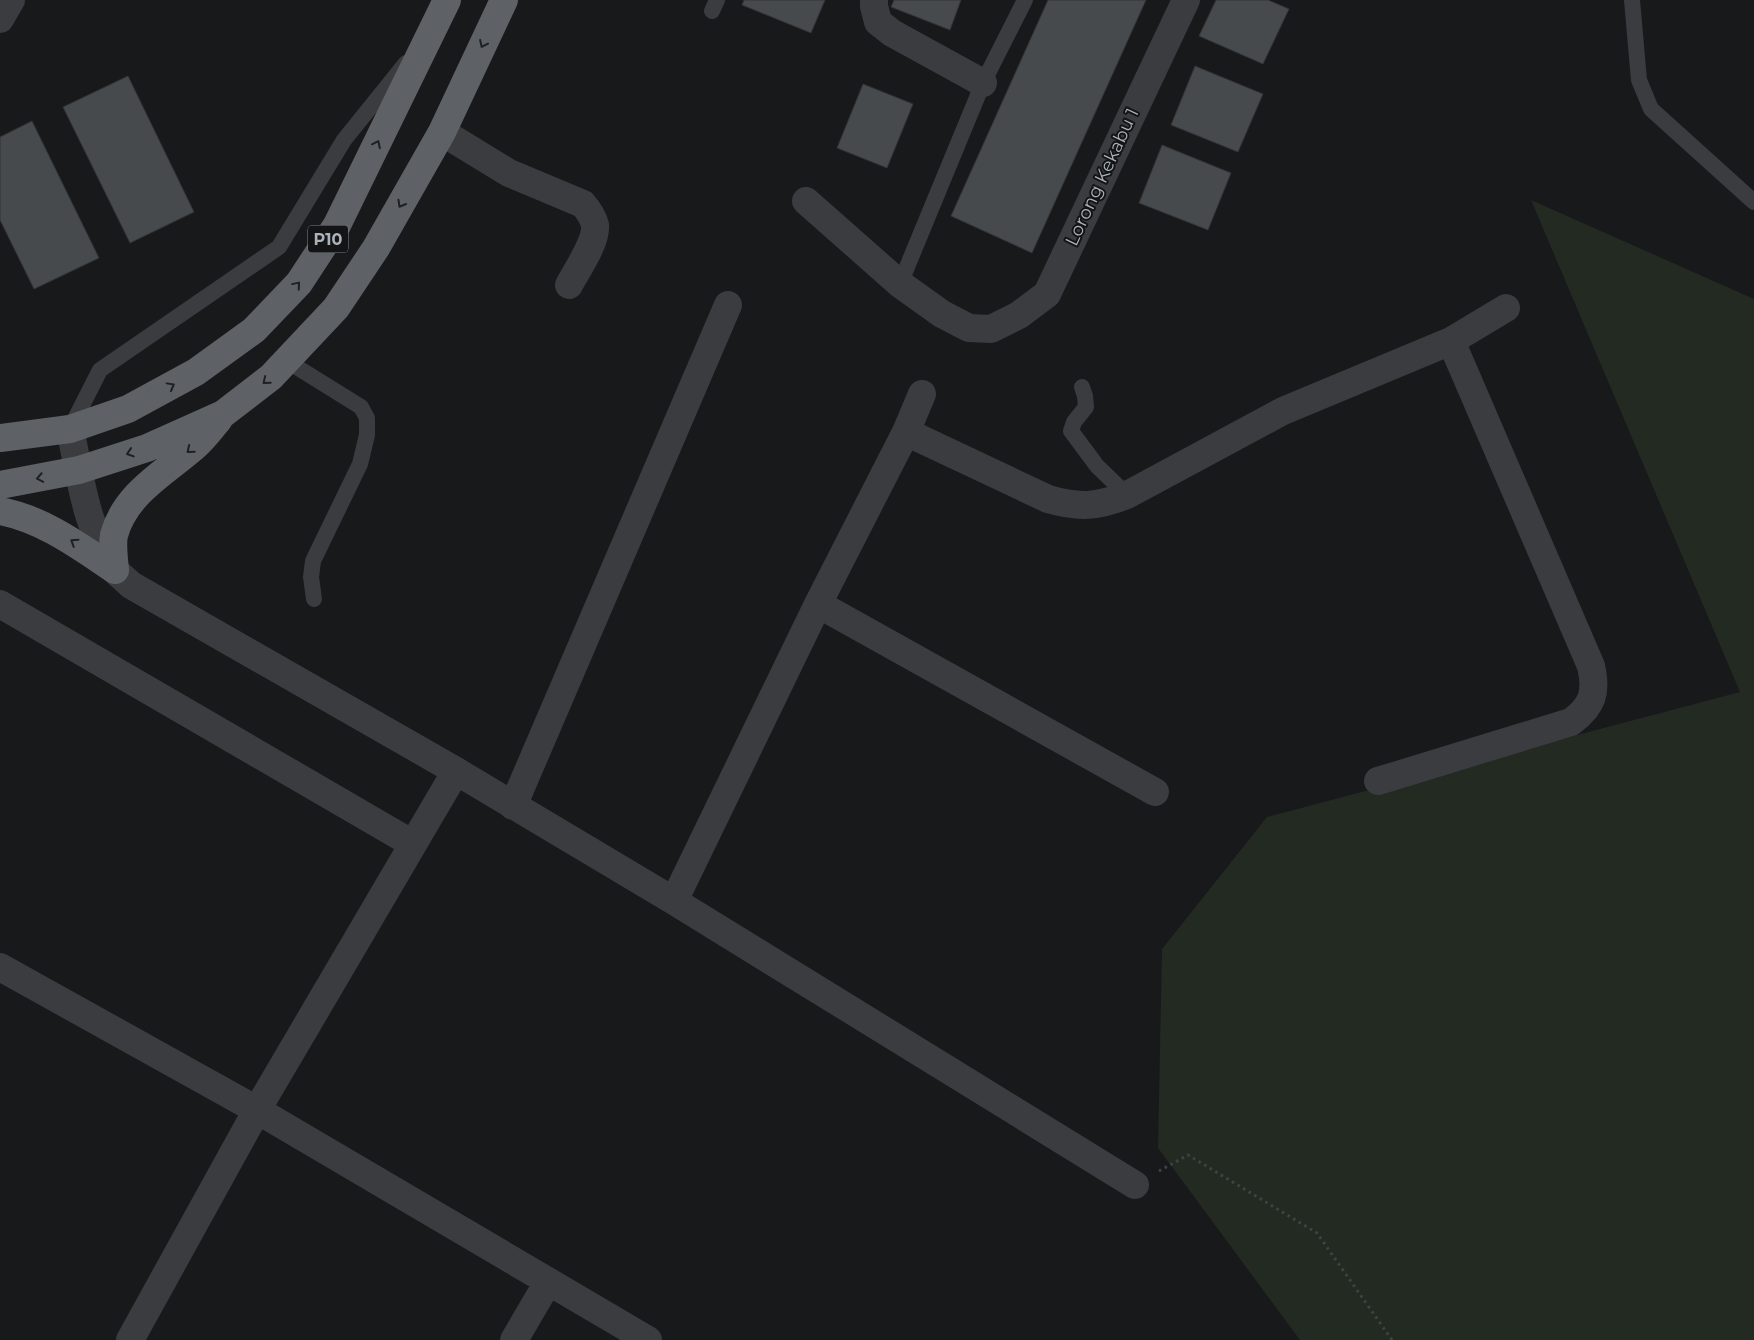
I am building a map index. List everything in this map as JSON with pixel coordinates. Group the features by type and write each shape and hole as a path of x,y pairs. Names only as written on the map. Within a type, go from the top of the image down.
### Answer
{"highway":[{"name":"P10","path":"0,438 70,429 128,409 196,372 254,330 299,283 337,225 446,0"},
{"name":"P10","path":"0,485 79,470 146,448 223,414 271,377 336,308 376,248 442,132 504,0"},
{"path":"115,570 114,537 122,514 134,498 156,476 195,447 223,414"},
{"path":"0,511 39,524 69,539 115,570"}],"street":[{"path":"0,19 11,0"},
{"path":"874,0 878,22 892,33 983,83"},
{"name":"Lorong Kekabu 1","path":"900,284 942,314 969,328 992,330 1019,315 1047,294 1186,0"},
{"path":"442,132 509,172 584,204 591,213 595,227 592,240 569,285"},
{"path":"806,201 900,284"},
{"path":"513,806 728,304"},
{"path":"906,432 1048,499 1069,505 1089,506 1108,503 1127,495 1283,411 1451,341 1506,308"},
{"path":"1378,781 1571,722 1583,713 1593,696 1595,682 1591,666 1451,341"},
{"path":"674,901 818,604 906,432 922,394"},
{"path":"70,429 87,508 98,539 115,570 131,585 456,771 674,901 1135,1185"},
{"path":"0,604 413,844"},
{"path":"818,604 1155,792"},
{"path":"130,1340 257,1110 456,771"},
{"path":"0,967 257,1110 648,1340"},
{"path":"514,1340 548,1282"}],"lane":[{"path":"900,284 983,83 1026,0"},
{"path":"1632,0 1639,80 1651,109 1754,202"},
{"path":"70,429 100,370 279,247 344,140 432,32"},
{"path":"287,361 361,407 367,418 367,435 360,464 313,561 311,577 314,600"},
{"path":"1082,387 1086,407 1074,422 1071,431 1097,466 1127,495"}],"path":[{"path":"1135,1185 1188,1155 1317,1233 1392,1340"}],"shaded area":[{"path":"1531,200 1754,299 1754,1340 1300,1340 1158,1148 1162,949 1267,817 1740,692"}],"building":[{"path":"744,0 825,0 811,33 742,5"},
{"path":"894,0 961,0 950,30 891,7"},
{"path":"1048,0 1146,0 1032,253 951,216"},
{"path":"1216,0 1268,0 1289,9 1263,64 1199,36"},
{"path":"1195,66 1263,94 1238,152 1171,125"},
{"path":"128,76 194,212 130,243 63,107"},
{"path":"863,84 913,104 887,168 837,148"},
{"path":"32,121 99,258 34,289 0,220 0,137"},
{"path":"1162,145 1231,173 1208,230 1139,203"}]}
